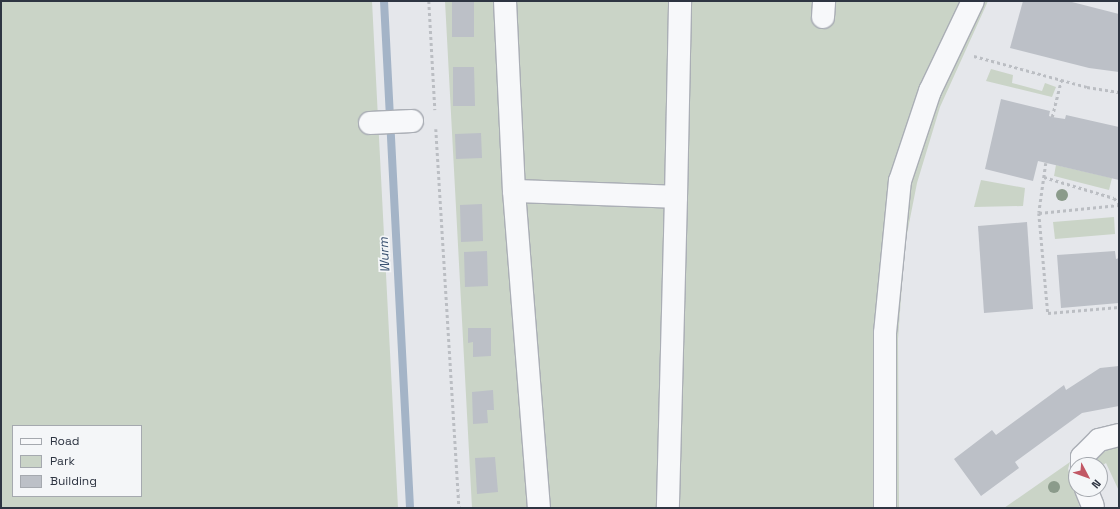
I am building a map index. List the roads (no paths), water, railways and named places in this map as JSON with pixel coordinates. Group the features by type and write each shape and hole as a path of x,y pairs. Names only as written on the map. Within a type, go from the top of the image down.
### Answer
{"lane":[{"path":"505,1 514,191 539,508"},
{"path":"668,508 680,1"},
{"path":"885,508 885,333 900,181 930,91 973,1"},
{"path":"370,123 412,122"},
{"path":"514,191 676,197"},
{"path":"1083,457 1099,440 1119,435"}],"waterway":[{"name":"Wurm","path":"384,1 410,508"}]}
